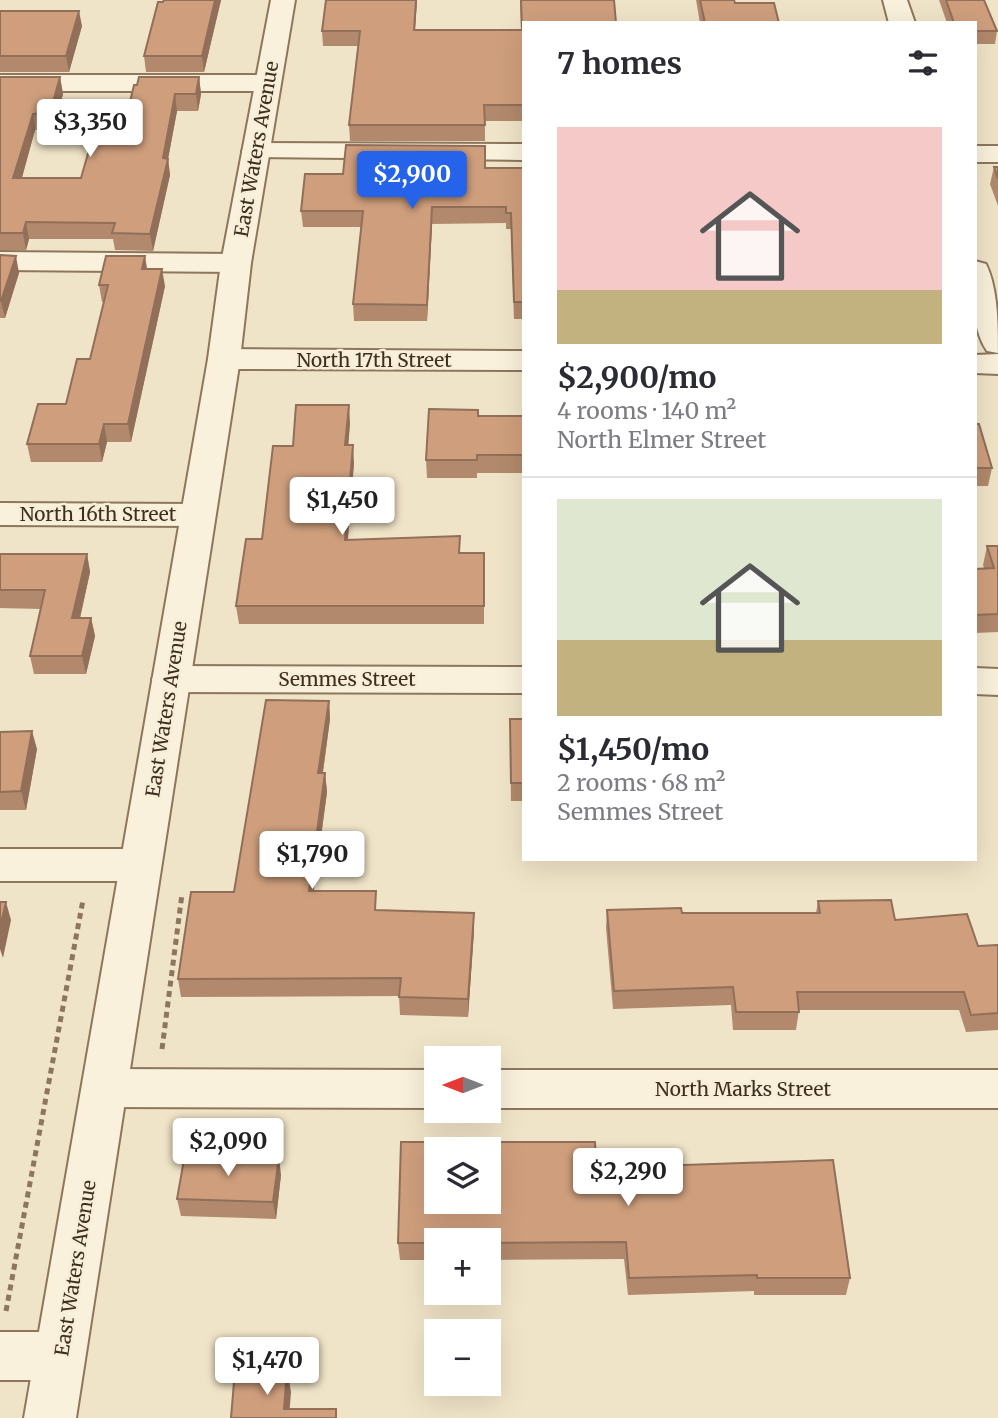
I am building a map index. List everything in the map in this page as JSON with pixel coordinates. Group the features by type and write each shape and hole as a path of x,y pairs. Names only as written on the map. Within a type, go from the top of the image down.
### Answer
{"street":[{"name":"East Waters Avenue","path":"50,1418 196,515 224,359 236,263 283,0"},
{"path":"895,0 901,21"},
{"path":"0,83 268,83"},
{"path":"256,151 522,152"},
{"path":"977,154 998,154"},
{"path":"0,261 236,263"},
{"path":"977,276 998,344"},
{"name":"North 17th Street","path":"224,359 522,361"},
{"path":"977,364 998,364"},
{"name":"North 16th Street","path":"0,514 196,515"},
{"name":"Semmes Street","path":"171,679 522,680"},
{"path":"977,681 998,681"},
{"path":"0,865 140,865"},
{"path":"105,1088 424,1089"},
{"name":"North Marks Street","path":"501,1089 998,1089"},
{"path":"2,1337 60,1356"}],"path":[{"path":"2,1337 85,887"},
{"path":"162,1056 183,891"}],"building":[{"path":"215,0 202,56 144,56 158,2"},
{"path":"326,0 416,0 414,30 522,30 522,105 484,105 485,125 349,125 360,31 322,31"},
{"path":"521,0 614,0 616,21 522,21 522,30"},
{"path":"700,0 774,3 778,21 705,21"},
{"path":"946,0 984,0 997,31 977,31 977,21 953,21"},
{"path":"0,11 79,11 66,56 0,56"},
{"path":"0,77 60,77 50,113 33,114 13,178 81,178 97,122 125,123 134,85 137,85 139,77 199,77 196,94 175,94 163,158 168,159 150,234 112,233 115,223 26,222 23,233 0,233"},
{"path":"346,145 485,146 485,168 522,168 522,302 514,302 511,213 506,213 506,207 432,207 427,305 353,304 363,211 301,211 305,174 343,174"},
{"path":"0,255 16,256 1,301 0,301"},
{"path":"106,256 145,256 142,269 162,269 128,424 104,424 99,444 27,444 38,404 66,404 77,359 90,359 108,285 99,285"},
{"path":"296,405 349,405 345,445 353,445 345,540 460,536 459,553 484,553 484,606 236,606 246,539 262,539 273,446 293,446"},
{"path":"429,409 478,410 478,416 522,416 522,455 477,455 477,460 426,460"},
{"path":"977,424 979,424 992,468 977,468"},
{"path":"987,546 998,546 998,614 977,615 977,569 994,568"},
{"path":"0,554 87,554 72,618 91,618 82,656 30,656 45,590 0,590"},
{"path":"266,700 329,701 318,773 325,773 309,891 376,891 375,910 474,913 468,999 399,997 401,978 178,979 191,892 234,892"},
{"path":"510,719 522,719 522,783 511,783"},
{"path":"32,731 21,791 0,792 0,732"},
{"path":"891,900 895,920 967,914 978,946 998,945 998,1013 971,1015 964,992 797,992 799,1012 736,1012 733,987 614,991 607,910 681,908 682,913 820,913 818,901"},
{"path":"0,902 6,902 0,928"},
{"path":"401,1142 424,1142 424,1214 501,1214 501,1142 595,1142 596,1168 833,1160 850,1278 757,1278 757,1275 629,1278 626,1242 501,1243 501,1228 424,1228 424,1243 398,1243"},
{"path":"185,1154 279,1157 273,1202 177,1199"},
{"path":"287,1369 284,1409 336,1409 336,1418 231,1418 235,1370"}]}
